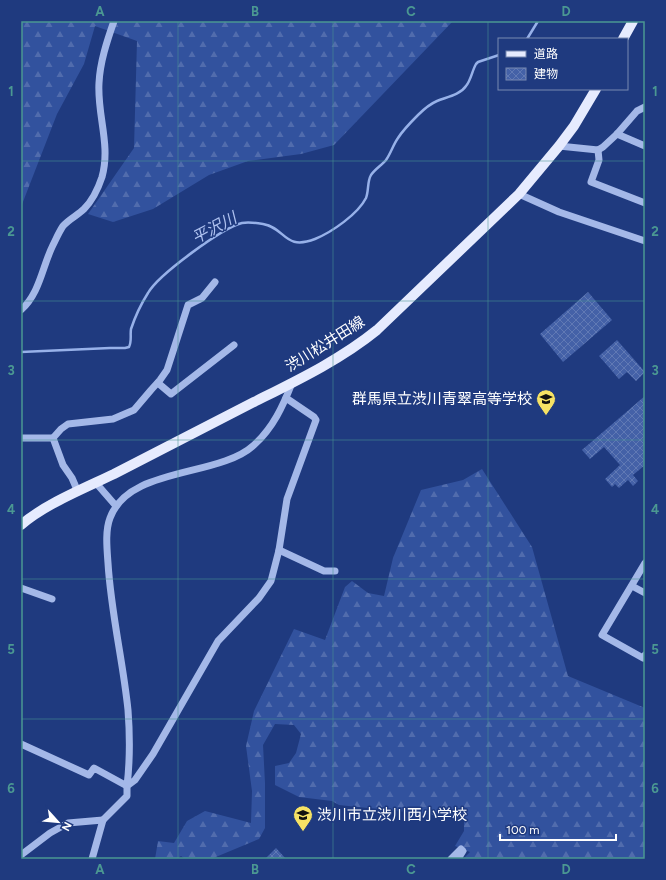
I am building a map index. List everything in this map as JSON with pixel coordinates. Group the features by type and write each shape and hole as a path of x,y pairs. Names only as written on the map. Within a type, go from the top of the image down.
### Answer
{"main road":[{"path":"624,38 633,21"},
{"name":"渋川松井田線","path":"21,525 36,513 292,383 345,353 376,330 519,194 560,146 595,90"}],"street":[{"path":"21,310 27,305 35,292 49,252 63,227 84,209 96,194 102,176 105,146 104,131 100,114 98,83 114,21"},
{"path":"560,146 598,150 617,134 637,111 645,107"},
{"path":"637,111 645,115"},
{"path":"617,134 645,146"},
{"path":"598,150 599,160 590,182 645,202"},
{"path":"519,194 559,212 645,241"},
{"path":"21,438 53,438 68,424 113,418 134,410 168,370 188,305 202,298 215,282"},
{"path":"158,383 171,394 234,345"},
{"path":"92,859 103,820 127,796 130,757 128,710 110,591 107,546 110,518 116,506 124,496 142,486 221,462 240,454 254,445 269,429 278,415 292,383"},
{"path":"127,786 134,780 153,754 218,641 267,589 271,581 279,550 287,499 316,420 314,417 286,398"},
{"path":"53,438 63,465 72,478 78,492"},
{"path":"96,483 116,506"},
{"path":"279,550 324,571 335,571"},
{"path":"645,563 602,635 643,658 645,655"},
{"path":"632,586 645,593"},
{"path":"21,588 52,599"},
{"path":"21,744 33,748 89,775 94,768 127,786"},
{"path":"21,855 50,833 68,824 103,820"},
{"path":"451,859 461,849 463,851 458,859"}],"green space":[{"path":"21,21 453,21 334,145 301,154 248,161 209,175 153,209 113,222 88,214 134,148 137,41 95,26 84,64 57,114 21,207"},
{"path":"482,469 532,547 568,676 645,708 645,859 463,859 470,852 455,846 464,831 464,821 455,816 339,805 332,801 299,797 275,785 275,766 289,763 296,753 301,734 294,725 275,724 263,745 265,828 259,839 211,859 185,859 181,856 177,859 155,859 158,841 174,843 187,821 205,811 251,823 252,791 246,746 254,711 294,629 325,640 345,587 352,581 368,593 384,596 393,558 421,490 463,480"}],"building":[{"path":"588,292 612,320 563,362 540,334"},
{"path":"617,340 645,372 636,381 627,372 619,379 599,356"},
{"path":"645,396 645,465 633,475 638,481 633,486 628,480 619,488 615,484 612,487 605,479 620,465 604,447 590,459 582,450"},
{"path":"276,848 286,859 265,859"}],"waterway":[{"name":"平沢川","path":"528,38 538,21"},
{"name":"平沢川","path":"21,352 129,347 131,329 134,320 145,297 154,285 191,253 220,234 242,223 258,223 271,226 286,238 297,242 305,242 315,239 329,232 344,222 362,204 367,195 371,175 386,160 400,135 413,120 422,111 437,101 460,92 468,84 478,62 498,55"}],"place":[{"name":"群馬県立渋川青翠高等学校","path":"546,416"},
{"name":"渋川市立渋川西小学校","path":"303,832"}]}
